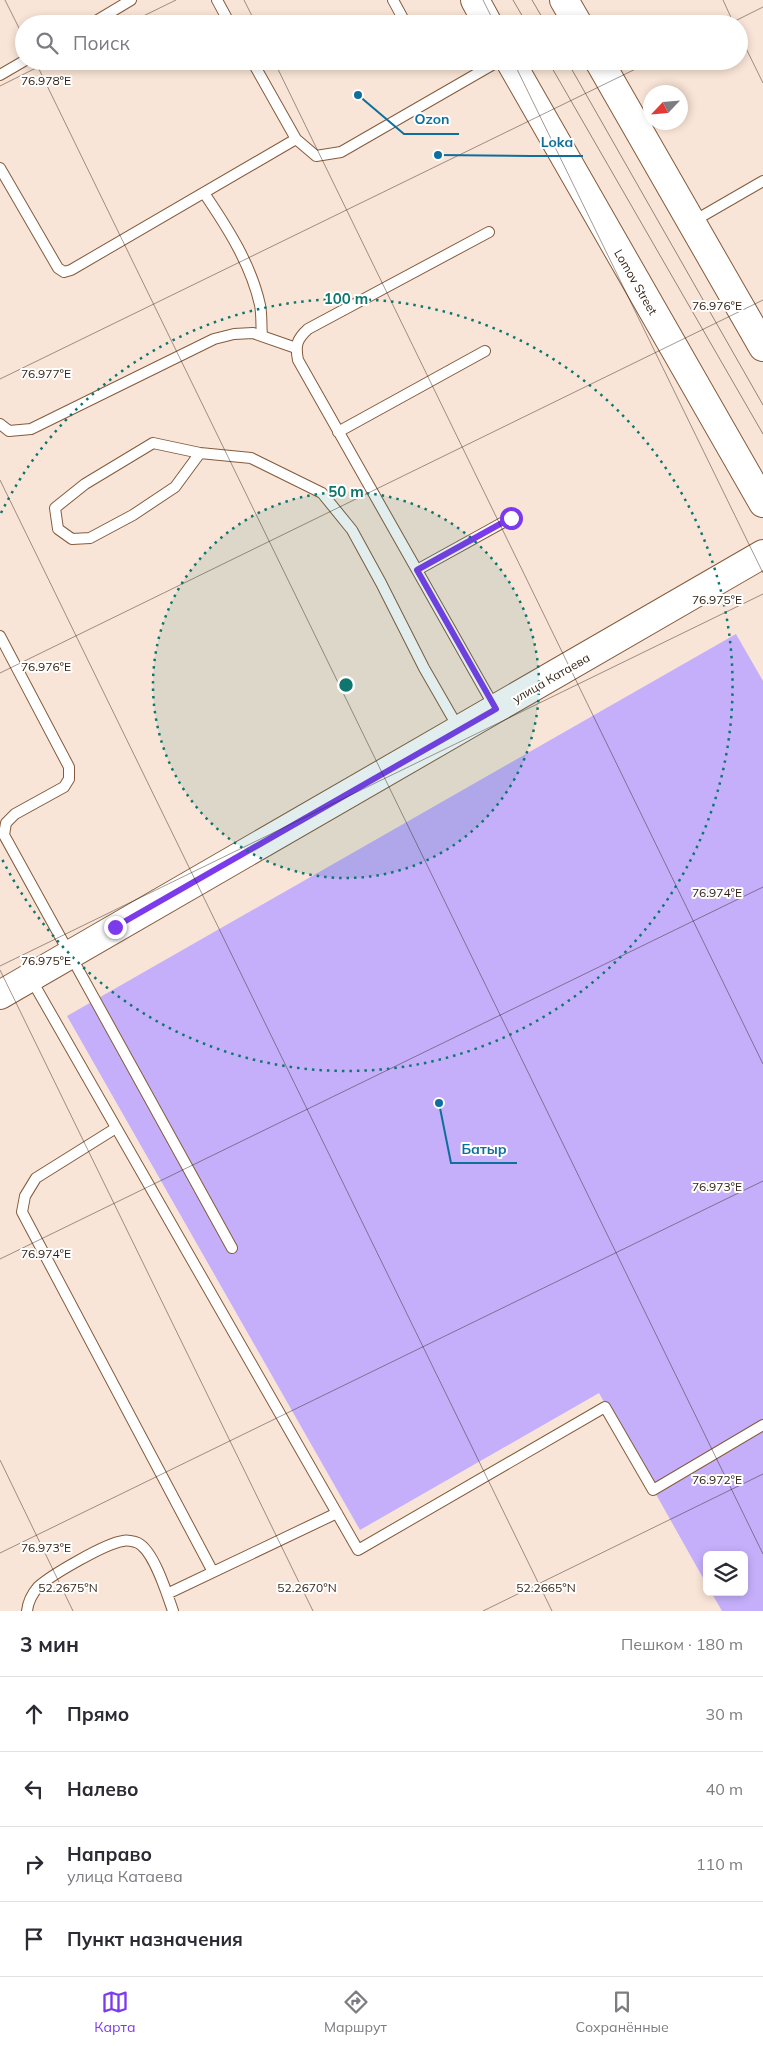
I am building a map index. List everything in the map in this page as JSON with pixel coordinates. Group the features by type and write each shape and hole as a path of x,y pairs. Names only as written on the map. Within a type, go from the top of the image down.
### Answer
{"main road":[{"path":"475,0 483,15"},
{"path":"564,0 573,15"},
{"name":"Lomov Street","path":"515,70 763,503"},
{"path":"604,70 763,347"},
{"name":"улица Катаева","path":"0,995 763,554"}],"lane":[{"path":"106,15 131,0"},
{"path":"217,0 225,15"},
{"path":"393,0 401,15"},
{"path":"0,75 15,66"},
{"path":"257,70 296,139 316,156 341,152 483,70"},
{"path":"0,168 58,268 64,272 72,270 296,139"},
{"path":"691,223 763,181"},
{"path":"204,193 228,227 245,263 260,306 262,336"},
{"path":"489,232 308,329 299,338 296,348 298,360 496,709"},
{"path":"0,424 9,431 32,429 214,339 234,334 253,333 296,348"},
{"path":"338,432 485,350"},
{"path":"200,453 175,488 90,538 72,539 58,530 55,508 85,484 154,443 200,453 251,458 322,493 352,530 424,668 460,730"},
{"path":"417,570 511,518"},
{"path":"0,636 69,767 69,779 64,787 16,814 6,823 4,835 232,1248"},
{"path":"30,978 358,1550 605,1407 653,1490 763,1425"},
{"path":"116,1128 36,1178 25,1196 22,1212 213,1572"},
{"path":"167,1594 337,1512"},
{"path":"27,1611 27,1603 36,1589 47,1580 108,1545 124,1540 138,1543 149,1554 173,1611"}],"shaded area":[{"path":"736,634 763,681 763,1611 722,1611 713,1596 748,1596 748,1551 703,1551 703,1578 599,1393 360,1530 67,1016"}],"tram line":[{"path":"513,0 522,15"},
{"path":"532,0 541,15"},
{"path":"553,70 763,434"},
{"path":"572,70 763,405"}],"place":[{"name":"Ozon","path":"358,95"},
{"name":"Loka","path":"438,155"},
{"name":"Батыр","path":"439,1103"}],"route":[{"path":"115,927 496,709 417,570 511,518"}]}
